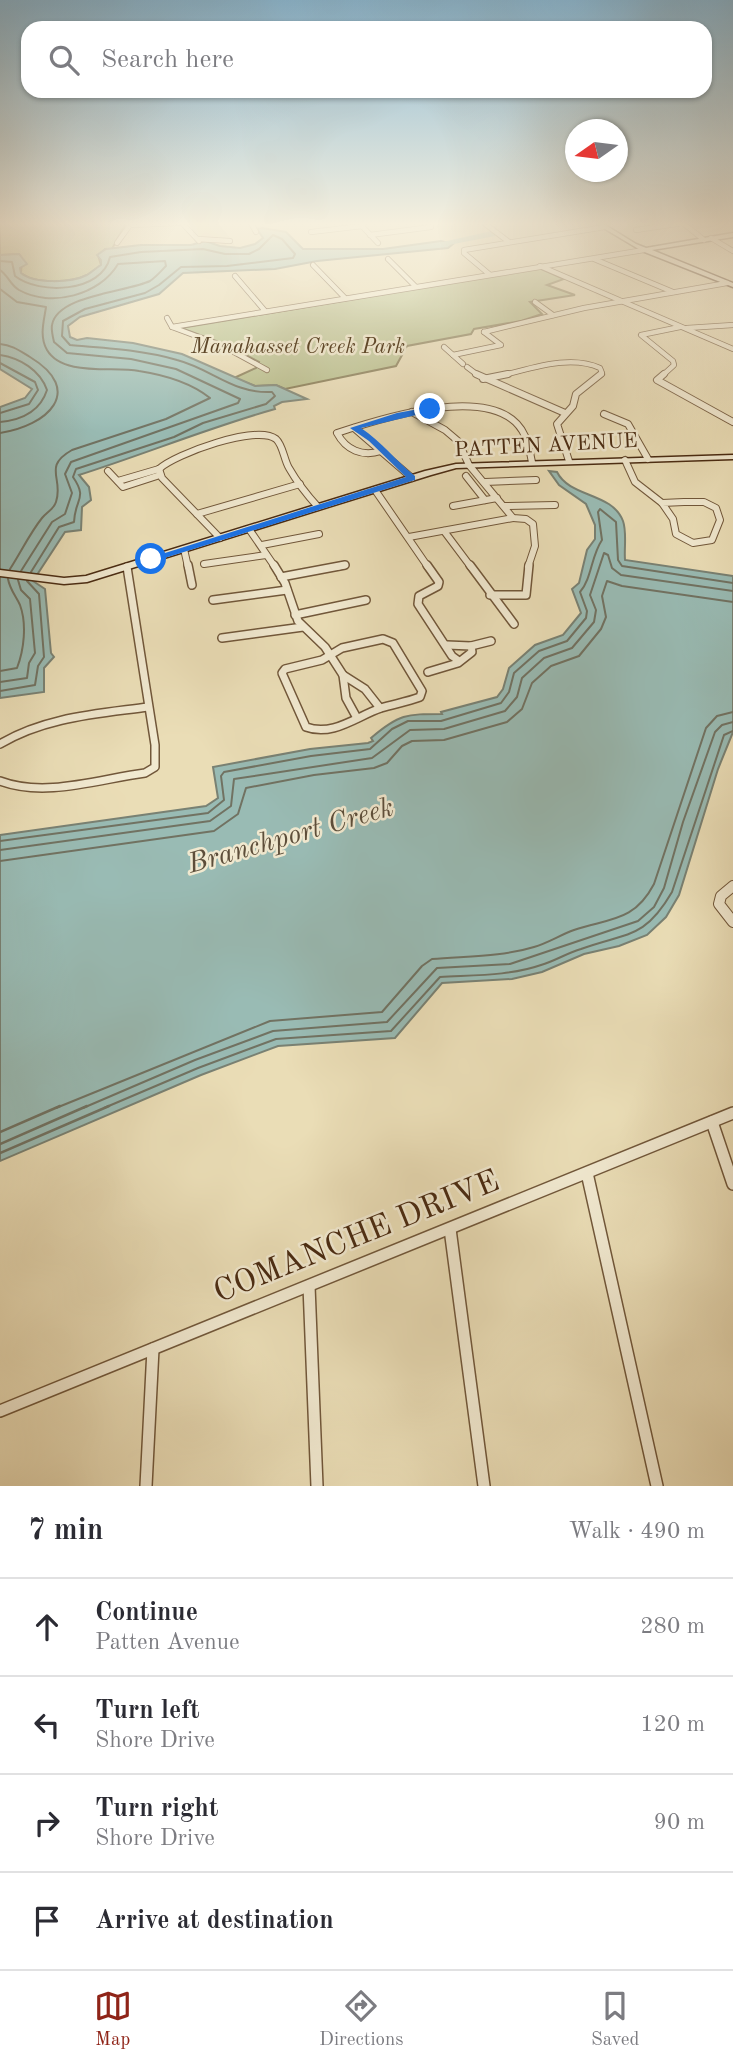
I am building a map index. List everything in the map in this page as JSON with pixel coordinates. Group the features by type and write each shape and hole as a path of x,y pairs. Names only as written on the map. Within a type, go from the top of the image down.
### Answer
{"street":[{"path":"249,292 265,311"},
{"path":"340,292 345,298"},
{"path":"172,327 378,292"},
{"path":"600,292 733,349"},
{"path":"453,355 501,345 484,332 553,315 672,292"},
{"path":"535,302 553,315"},
{"path":"167,318 172,327 223,346 267,370"},
{"path":"733,325 683,328 641,335 673,361 674,365 657,380 733,422"},
{"path":"444,346 483,379 565,413"},
{"path":"483,379 572,362 587,362 600,368 602,373 576,394 573,406 556,426 569,461"},
{"path":"381,451 365,456 359,454 337,436 338,432 412,412 469,406 501,412 515,421 527,436 532,462"},
{"path":"412,412 453,436 462,446 469,466 513,517"},
{"path":"604,414 620,418 632,426 648,459"},
{"path":"354,428 372,439 381,451 412,478"},
{"path":"108,471 123,486 160,472 167,460 246,436 268,434 277,440 289,467 318,507"},
{"name":"PATTEN AVENUE","path":"0,573 42,579 83,580 446,468 532,462 733,457"},
{"path":"625,460 635,482 662,503 673,519 676,534 682,539 698,543 714,538 720,516 714,506 701,502 662,503"},
{"path":"160,472 220,538"},
{"path":"466,476 485,500"},
{"path":"485,482 536,480"},
{"path":"197,514 300,484"},
{"path":"375,490 439,582 438,586 419,596 418,604 452,656 459,661"},
{"path":"453,506 497,498"},
{"path":"504,506 555,505"},
{"path":"409,537 513,517 526,519 533,524 535,546 527,570 527,594 490,595"},
{"path":"248,529 262,545 281,577 295,615 330,655 343,675 346,698 357,718"},
{"path":"444,531 514,624"},
{"path":"262,545 320,534"},
{"path":"184,549 192,585"},
{"path":"204,564 266,555"},
{"path":"281,577 345,565"},
{"path":"0,781 11,786 30,788 152,771 157,764 127,567"},
{"path":"213,600 287,590"},
{"path":"295,615 366,600"},
{"path":"222,638 303,626"},
{"path":"383,639 393,643 423,694 417,699 380,708 332,728 310,730 306,727 282,673 289,667 322,660 330,655 342,648 366,642 383,639"},
{"path":"447,645 471,646 491,642"},
{"path":"428,672 450,667 469,656 472,652 471,646"},
{"path":"343,675 365,688 380,708"},
{"path":"0,744 19,733 50,724 148,708"},
{"path":"733,886 721,896 719,904 733,922"},
{"name":"COMANCHE DRIVE","path":"0,1411 733,1113"},
{"path":"712,1122 733,1184"},
{"path":"587,1173 657,1486"},
{"path":"450,1228 484,1486"},
{"path":"309,1286 317,1486"},
{"path":"146,1486 153,1349"}],"green space":[{"name":"Manahasset Creek Park","path":"394,292 568,292 575,295 530,302 542,314 521,321 474,329 471,334 407,346 396,366 285,389 276,385 255,386 234,378 256,368 259,362 227,345 181,328"}],"water":[{"path":"0,292 161,292 80,317 68,326 70,337 77,340 87,338 133,343 182,354 255,386 276,385 307,399 282,402 274,406 275,409 79,475 89,487 91,500 82,507 81,530 65,532 33,581 45,589 51,653 54,657 44,668 44,692 0,698 0,407 25,398 32,389 0,369"},
{"name":"Branchport Creek","path":"549,471 557,472 571,487 601,500 618,512 624,525 625,560 733,576 733,732 718,769 679,895 666,917 647,935 619,946 584,954 542,972 512,979 442,983 395,1038 278,1046 201,1075 0,1161 0,835 206,806 218,798 213,767 310,749 368,743 373,741 371,738 381,730 404,717 442,714 441,712 497,697 503,689 509,668 535,645 563,635 581,613 572,589 579,583 587,550 595,539 595,525 586,504 559,485"}],"route":[{"path":"151,559 412,478 389,459 372,439 354,428 399,414 430,409"}]}
